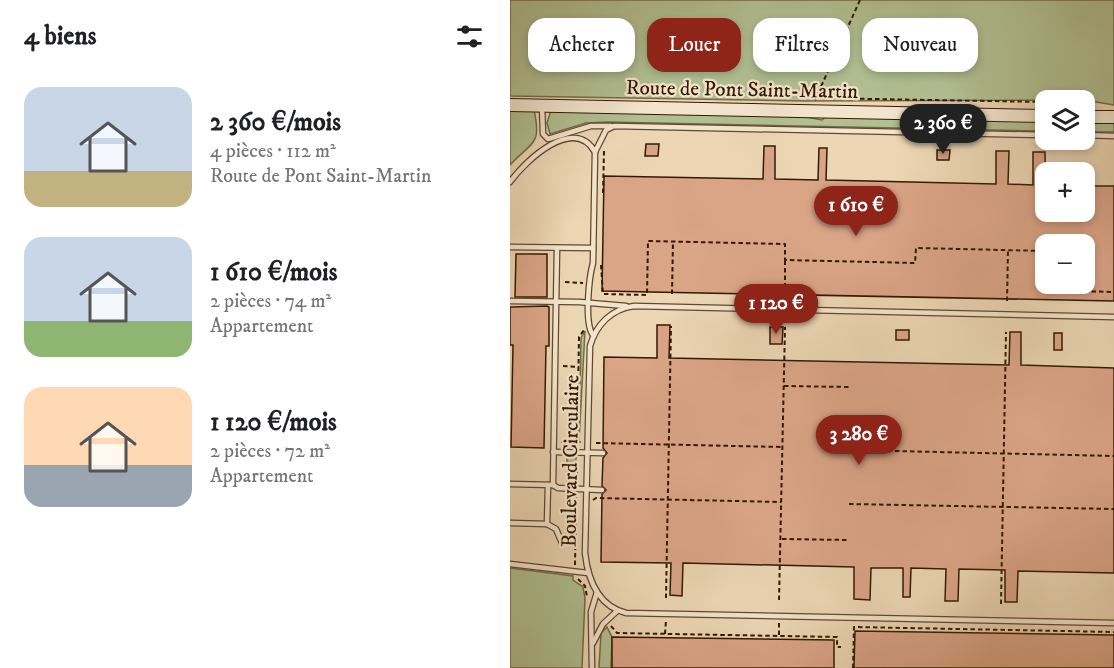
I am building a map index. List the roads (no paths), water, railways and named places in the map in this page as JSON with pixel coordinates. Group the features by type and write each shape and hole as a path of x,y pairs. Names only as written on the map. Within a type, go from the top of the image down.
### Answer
{"main road":[{"name":"Route de Pont Saint-Martin","path":"510,105 1035,116"},
{"path":"1095,117 1114,117"}],"lane":[{"path":"542,105 543,134 546,138 591,126 1035,137"},
{"path":"595,152 606,130 614,126"},
{"path":"1095,135 1114,136"},
{"path":"510,182 529,161 549,146 565,139 582,138 588,141 595,152"},
{"name":"Boulevard Circulaire","path":"595,152 593,248 589,303 589,330 593,335 589,358 585,553 588,573 597,592 606,605 617,611"},
{"path":"510,247 593,248"},
{"path":"547,524 553,452 556,248"},
{"path":"510,301 589,303 629,307 1114,316"},
{"path":"593,335 606,318 629,307"},
{"path":"553,452 603,453"},
{"path":"510,484 602,490"},
{"path":"510,523 547,524 556,529 562,543"},
{"path":"510,564 588,573"},
{"path":"592,668 591,612 597,592"},
{"path":"593,644 603,624 617,611 1114,623"}]}
